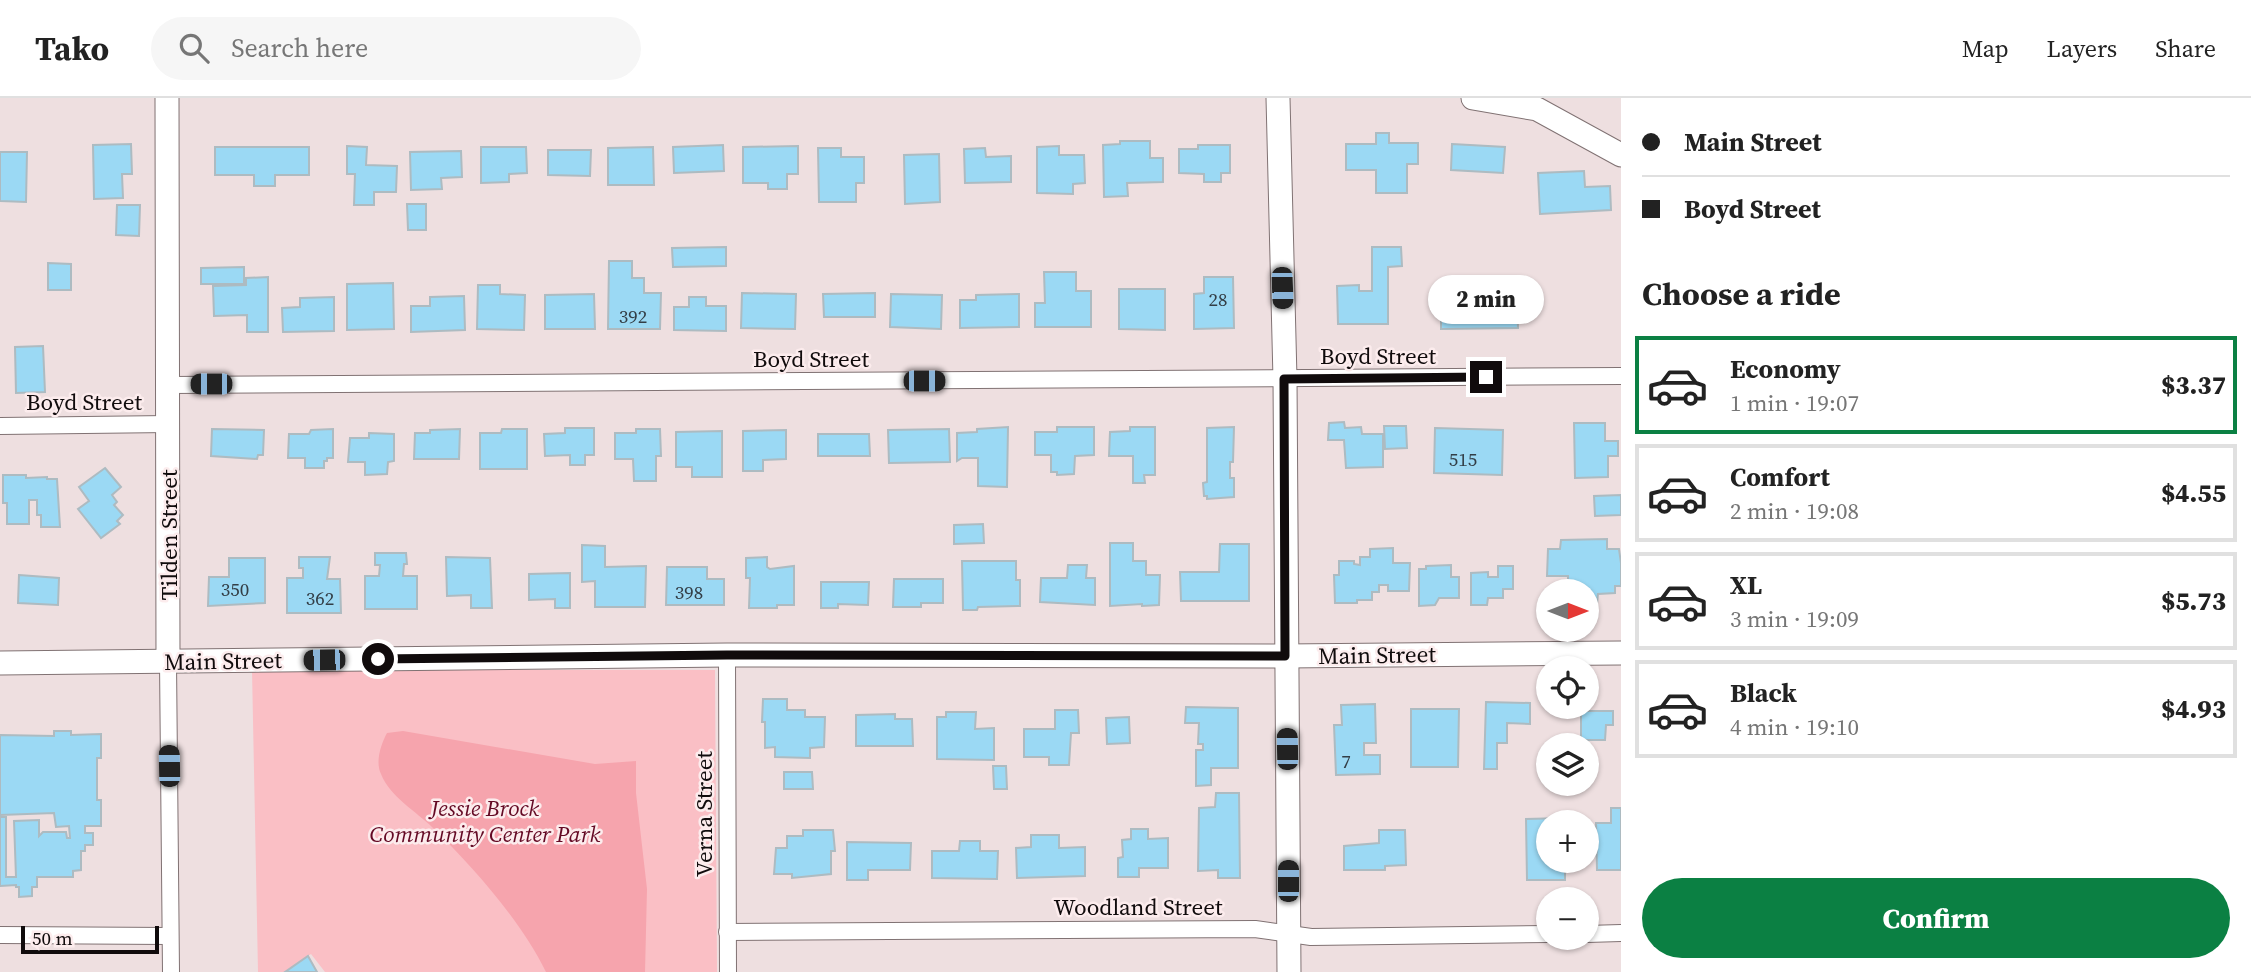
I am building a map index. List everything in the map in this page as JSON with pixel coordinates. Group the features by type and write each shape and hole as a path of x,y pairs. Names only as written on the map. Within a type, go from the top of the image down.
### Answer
{"street":[{"name":"Tilden Street","path":"167,98 171,972"},
{"path":"1278,98 1284,379 1289,972"},
{"path":"1473,98 1537,109 1621,155"},
{"name":"Boyd Street","path":"169,385 1621,376"},
{"name":"Boyd Street","path":"0,426 169,424"},
{"name":"Main Street","path":"0,663 727,655 1285,656 1621,653"},
{"name":"Verna Street","path":"727,655 728,972"},
{"name":"Woodland Street","path":"727,932 1255,929 1311,937 1536,934"},
{"path":"1599,934 1621,933"},
{"path":"0,935 170,936"}],"green space":[{"name":"Jessie Brock Community Center Park","path":"252,670 715,670 717,972 325,972 311,954 285,972 258,972"}],"shaded area":[{"path":"403,731 595,764 636,761 636,793 647,889 645,972 546,972 524,934 480,878 385,782 379,769 383,742 387,733"}],"building":[{"path":"1376,133 1389,133 1389,143 1418,143 1418,164 1407,164 1407,193 1376,193 1376,170 1346,170 1346,144 1376,144"},
{"path":"1120,141 1150,141 1150,158 1163,158 1163,182 1127,183 1128,196 1104,197 1103,145 1120,144"},
{"path":"131,144 132,174 122,174 123,198 94,199 93,145"},
{"path":"1452,144 1505,147 1503,173 1451,170"},
{"path":"723,145 724,171 674,173 673,147"},
{"path":"1198,145 1230,145 1230,173 1221,173 1221,182 1204,182 1204,174 1179,173 1179,149 1198,149"},
{"path":"347,146 367,147 366,165 397,166 396,192 374,192 374,205 354,205 355,174 347,174"},
{"path":"798,146 798,174 787,174 787,189 768,189 768,183 743,183 743,147"},
{"path":"1059,146 1059,155 1084,155 1085,183 1073,184 1073,194 1037,193 1037,147"},
{"path":"215,147 309,147 309,175 275,175 275,186 254,186 254,175 215,175"},
{"path":"481,147 526,147 527,173 509,174 509,182 481,183"},
{"path":"653,147 654,185 608,185 608,148"},
{"path":"818,148 841,148 841,157 864,157 864,183 856,183 856,202 819,202"},
{"path":"985,148 986,157 1011,156 1011,182 965,183 964,149"},
{"path":"548,150 591,150 590,176 548,175"},
{"path":"461,151 462,177 441,178 442,189 411,190 410,152"},
{"path":"0,152 27,152 26,202 0,201"},
{"path":"939,154 940,202 905,204 904,155"},
{"path":"1584,171 1585,187 1610,186 1611,210 1540,214 1538,173"},
{"path":"407,204 426,204 426,230 408,230"},
{"path":"117,205 140,205 139,236 116,235"},
{"path":"726,247 726,266 673,267 672,248"},
{"path":"1372,247 1401,247 1402,266 1388,267 1388,324 1338,324 1337,286 1359,285 1359,291 1372,291"},
{"path":"609,261 632,261 632,278 644,278 644,293 661,293 660,329 608,329"},
{"path":"48,263 71,264 71,290 48,290"},
{"path":"244,267 244,284 201,284 201,268"},
{"path":"1044,272 1076,272 1076,291 1091,291 1091,327 1035,327 1035,303 1045,303"},
{"path":"268,277 268,332 247,332 247,315 214,316 213,286 246,285 246,278"},
{"path":"1204,277 1233,277 1234,328 1194,329 1194,294 1204,293"},
{"path":"393,283 394,329 347,330 347,284"},
{"path":"478,285 500,285 500,294 525,295 524,330 477,329"},
{"path":"1119,289 1165,289 1165,330 1119,329"},
{"path":"742,293 796,294 795,329 741,328"},
{"path":"875,293 875,317 824,317 823,294"},
{"path":"594,294 595,329 545,329 545,295"},
{"path":"891,294 942,295 941,329 890,327"},
{"path":"1019,294 1019,327 960,328 960,300 976,300 976,295"},
{"path":"464,296 465,330 411,332 411,306 430,306 430,297"},
{"path":"1517,296 1518,328 1441,329 1441,297"},
{"path":"334,297 334,331 283,332 282,308 300,307 300,298"},
{"path":"689,297 706,297 706,306 726,306 726,331 674,330 674,307 689,307"},
{"path":"43,346 45,392 16,393 15,347"},
{"path":"1344,422 1345,428 1361,427 1362,434 1383,434 1383,467 1346,468 1344,440 1328,440 1329,423"},
{"path":"1574,423 1605,423 1605,441 1618,441 1618,456 1608,456 1608,477 1575,478"},
{"path":"1384,426 1406,426 1407,448 1385,449"},
{"path":"1008,427 1007,487 978,486 978,458 962,458 957,461 957,433"},
{"path":"1057,427 1094,427 1094,455 1075,456 1074,474 1057,475 1057,472 1051,472 1051,455 1035,455 1035,432 1057,432"},
{"path":"1130,427 1155,427 1155,475 1144,475 1145,483 1133,483 1133,456 1109,456 1110,432 1130,431"},
{"path":"1234,427 1230,478 1234,478 1234,497 1207,499 1207,496 1204,496 1203,483 1207,482 1207,428"},
{"path":"565,428 594,428 594,455 585,455 585,465 570,465 570,455 545,456 544,434 565,433"},
{"path":"1435,428 1503,430 1502,475 1434,473"},
{"path":"212,429 264,430 263,455 258,455 257,459 211,456"},
{"path":"333,429 333,458 324,461 324,468 305,468 305,458 288,458 289,434 309,434 311,430"},
{"path":"460,429 459,459 414,459 415,433"},
{"path":"502,429 527,429 527,469 480,469 480,433 501,433"},
{"path":"636,429 660,429 661,456 656,456 656,481 634,481 633,459 615,459 615,433 636,433"},
{"path":"949,429 950,462 889,463 888,430"},
{"path":"786,430 786,459 763,460 763,471 743,471 743,431"},
{"path":"722,431 722,477 692,477 692,467 676,467 676,432"},
{"path":"369,433 394,434 394,461 388,462 387,474 365,475 365,462 348,462 350,438 369,438"},
{"path":"818,434 869,434 870,456 818,456"},
{"path":"105,468 121,487 112,495 117,502 114,505 123,515 117,521 120,524 101,538 78,509 89,501 79,487"},
{"path":"3,475 57,479 60,527 41,527 41,515 37,515 37,500 29,500 29,524 7,524 7,503 3,503"},
{"path":"1621,495 1621,515 1595,516 1594,496"},
{"path":"983,524 984,543 954,544 954,525"},
{"path":"1607,539 1607,549 1619,549 1621,586 1615,586 1615,593 1600,594 1600,579 1547,576 1548,549 1560,549 1561,540"},
{"path":"1110,543 1133,543 1133,561 1146,561 1146,575 1160,575 1159,605 1110,606"},
{"path":"1220,544 1249,544 1249,601 1181,601 1180,572 1219,572"},
{"path":"582,545 605,546 605,567 646,566 645,607 595,607 595,581 582,582"},
{"path":"1393,548 1393,563 1410,563 1409,591 1388,591 1388,585 1379,585 1379,592 1372,592 1372,600 1335,603 1334,575 1339,575 1339,561 1354,561 1354,564 1360,565 1360,557 1370,557 1370,549"},
{"path":"375,553 406,553 407,564 404,564 403,576 417,576 417,609 365,609 365,576 379,576 380,565 375,565"},
{"path":"299,557 330,557 327,579 340,579 341,613 287,613 287,578 303,578"},
{"path":"446,557 490,558 492,608 471,608 471,595 447,596"},
{"path":"767,557 767,567 770,569 794,566 794,605 749,608 750,578 746,578 746,558"},
{"path":"229,558 265,558 265,603 208,606 209,577 229,577"},
{"path":"962,561 1016,561 1016,580 1020,580 1020,606 963,610"},
{"path":"1068,565 1087,565 1086,578 1095,578 1095,605 1040,602 1041,578 1067,578"},
{"path":"1451,565 1451,577 1459,577 1459,598 1439,598 1435,605 1419,606 1419,569 1426,569 1426,566"},
{"path":"1498,566 1513,566 1513,589 1503,589 1503,598 1488,598 1487,605 1471,605 1471,573 1488,572 1488,577 1498,577"},
{"path":"667,567 707,567 707,579 724,579 724,605 666,605"},
{"path":"570,573 570,608 555,608 555,599 529,600 529,574"},
{"path":"19,575 59,578 58,605 18,603"},
{"path":"894,579 943,579 943,603 921,603 921,607 893,607"},
{"path":"821,582 869,582 868,605 838,604 838,608 821,608"},
{"path":"763,699 787,699 787,710 805,710 805,717 825,717 824,747 810,748 810,758 775,757 775,747 765,748"},
{"path":"1486,702 1530,703 1530,724 1507,723 1507,743 1497,743 1497,769 1484,769"},
{"path":"1375,704 1376,743 1364,743 1364,755 1380,755 1380,774 1336,775 1334,725 1342,725 1341,705"},
{"path":"1186,707 1238,708 1238,768 1211,768 1211,785 1196,786 1196,750 1203,750 1203,744 1198,744 1199,723 1185,723"},
{"path":"1411,709 1459,709 1458,767 1411,767"},
{"path":"1055,710 1078,710 1079,733 1071,733 1069,765 1049,765 1049,757 1024,757 1024,729 1055,729"},
{"path":"1599,711 1613,711 1613,725 1606,725 1605,740 1599,740 1599,733 1581,733 1581,719 1599,719"},
{"path":"946,712 976,712 975,729 994,728 994,760 937,759 937,717 946,717"},
{"path":"895,714 895,719 912,719 913,746 856,746 856,715"},
{"path":"1129,717 1130,743 1107,744 1106,718"},
{"path":"54,731 71,731 71,735 101,734 101,758 97,758 97,800 101,800 101,826 85,826 85,833 93,833 93,845 85,845 85,851 81,851 81,870 73,871 73,877 37,877 37,887 32,887 32,896 19,897 19,887 16,885 0,886 0,817 6,817 6,877 16,877 14,821 39,820 39,836 43,832 66,832 67,838 70,838 69,826 56,827 54,813 0,815 0,735 54,736"},
{"path":"993,766 1006,766 1007,789 994,789"},
{"path":"784,772 812,772 813,789 784,789"},
{"path":"1216,793 1239,793 1240,878 1218,878 1218,870 1198,871 1199,808 1215,807"},
{"path":"1611,808 1621,808 1621,870 1599,870 1599,823 1611,823"},
{"path":"1526,819 1536,819 1536,873 1565,873 1565,880 1527,880"},
{"path":"1131,829 1148,829 1148,839 1168,838 1168,868 1139,868 1139,877 1118,877 1118,858 1123,857 1122,840 1131,839"},
{"path":"803,830 833,830 835,851 831,851 831,874 792,878 792,874 774,874 776,848 787,848 787,836 803,836"},
{"path":"1379,830 1405,830 1406,865 1385,866 1385,870 1344,870 1344,846 1379,843"},
{"path":"1031,835 1059,835 1059,848 1085,847 1085,876 1017,878 1016,848 1031,847"},
{"path":"960,841 980,841 980,851 998,851 997,879 932,878 932,851 959,851"},
{"path":"847,842 911,843 910,870 868,870 868,880 847,880"},
{"path":"308,956 317,972 285,972"}],"route":[{"path":"378,659 727,655 1285,656 1284,379 1486,377"}]}
